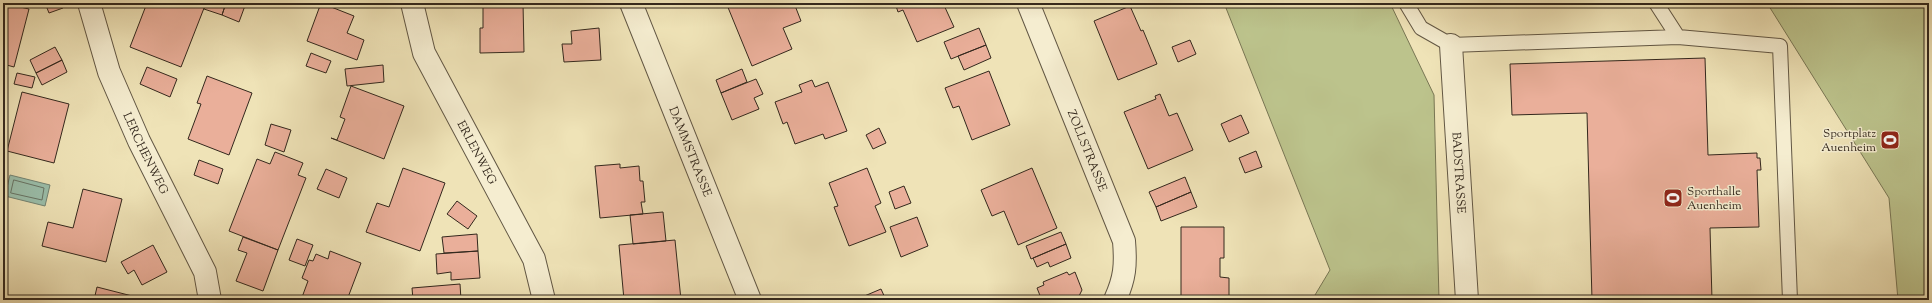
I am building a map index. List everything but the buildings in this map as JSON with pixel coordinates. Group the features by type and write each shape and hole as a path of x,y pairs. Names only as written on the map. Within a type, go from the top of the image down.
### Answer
{"street":[{"name":"LERCHENWEG","path":"89,3 109,72 139,141 205,272 210,300"},
{"name":"ERLENWEG","path":"412,3 424,53 534,260 544,300"},
{"name":"DAMMSTRASSE","path":"631,3 750,300"},
{"name":"ZOLLSTRASSE","path":"1028,3 1124,241 1126,260 1123,282 1115,300"},
{"name":"BADSTRASSE","path":"1451,46 1466,300"}],"lane":[{"path":"1406,3 1421,28 1451,46 1678,37 1780,46 1790,300"},
{"path":"1656,3 1678,37"}],"green space":[{"path":"1224,3 1390,3 1434,95 1439,300 1312,300 1330,270"},
{"name":"Sportplatz Auenheim","path":"1767,3 1929,3 1929,300 1898,300 1889,198"}],"water":[{"path":"10,175 50,185 45,206 5,196"}],"place":[{"name":"Sportplatz Auenheim","path":"1890,140"},
{"name":"Sporthalle Auenheim","path":"1673,198"}]}
